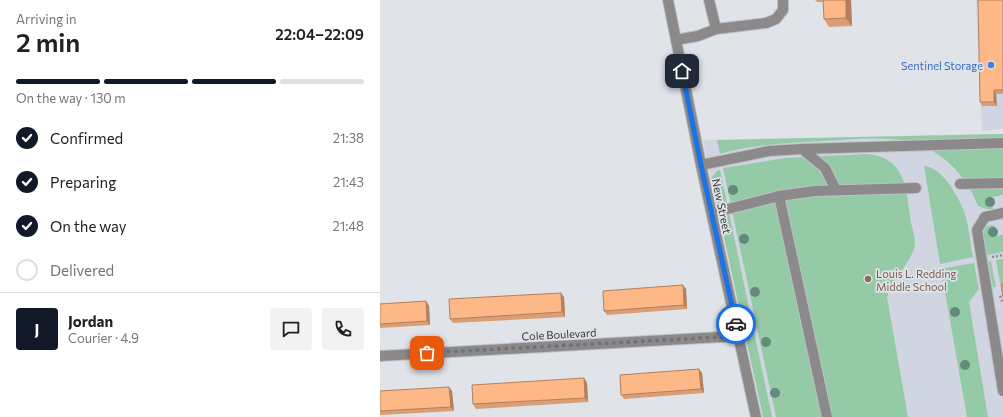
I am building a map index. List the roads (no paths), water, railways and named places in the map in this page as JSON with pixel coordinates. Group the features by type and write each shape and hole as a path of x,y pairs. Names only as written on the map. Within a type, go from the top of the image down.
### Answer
{"street":[{"name":"New Street","path":"668,0 701,165 756,417"},
{"path":"709,0 716,29"},
{"path":"676,40 698,36 716,29 766,24 776,19 783,5"},
{"path":"701,165 769,151 1003,143"},
{"path":"802,149 825,168 836,190"},
{"path":"960,184 1003,183"},
{"path":"712,213 779,196 815,191 916,188"},
{"path":"779,196 827,417"},
{"path":"1003,214 985,217 977,230 1003,391"},
{"name":"Cole Boulevard","path":"380,356 739,336"}],"place":[{"name":"Sentinel Storage","path":"991,65"},
{"name":"Louis L. Redding Middle School","path":"868,279"}]}
